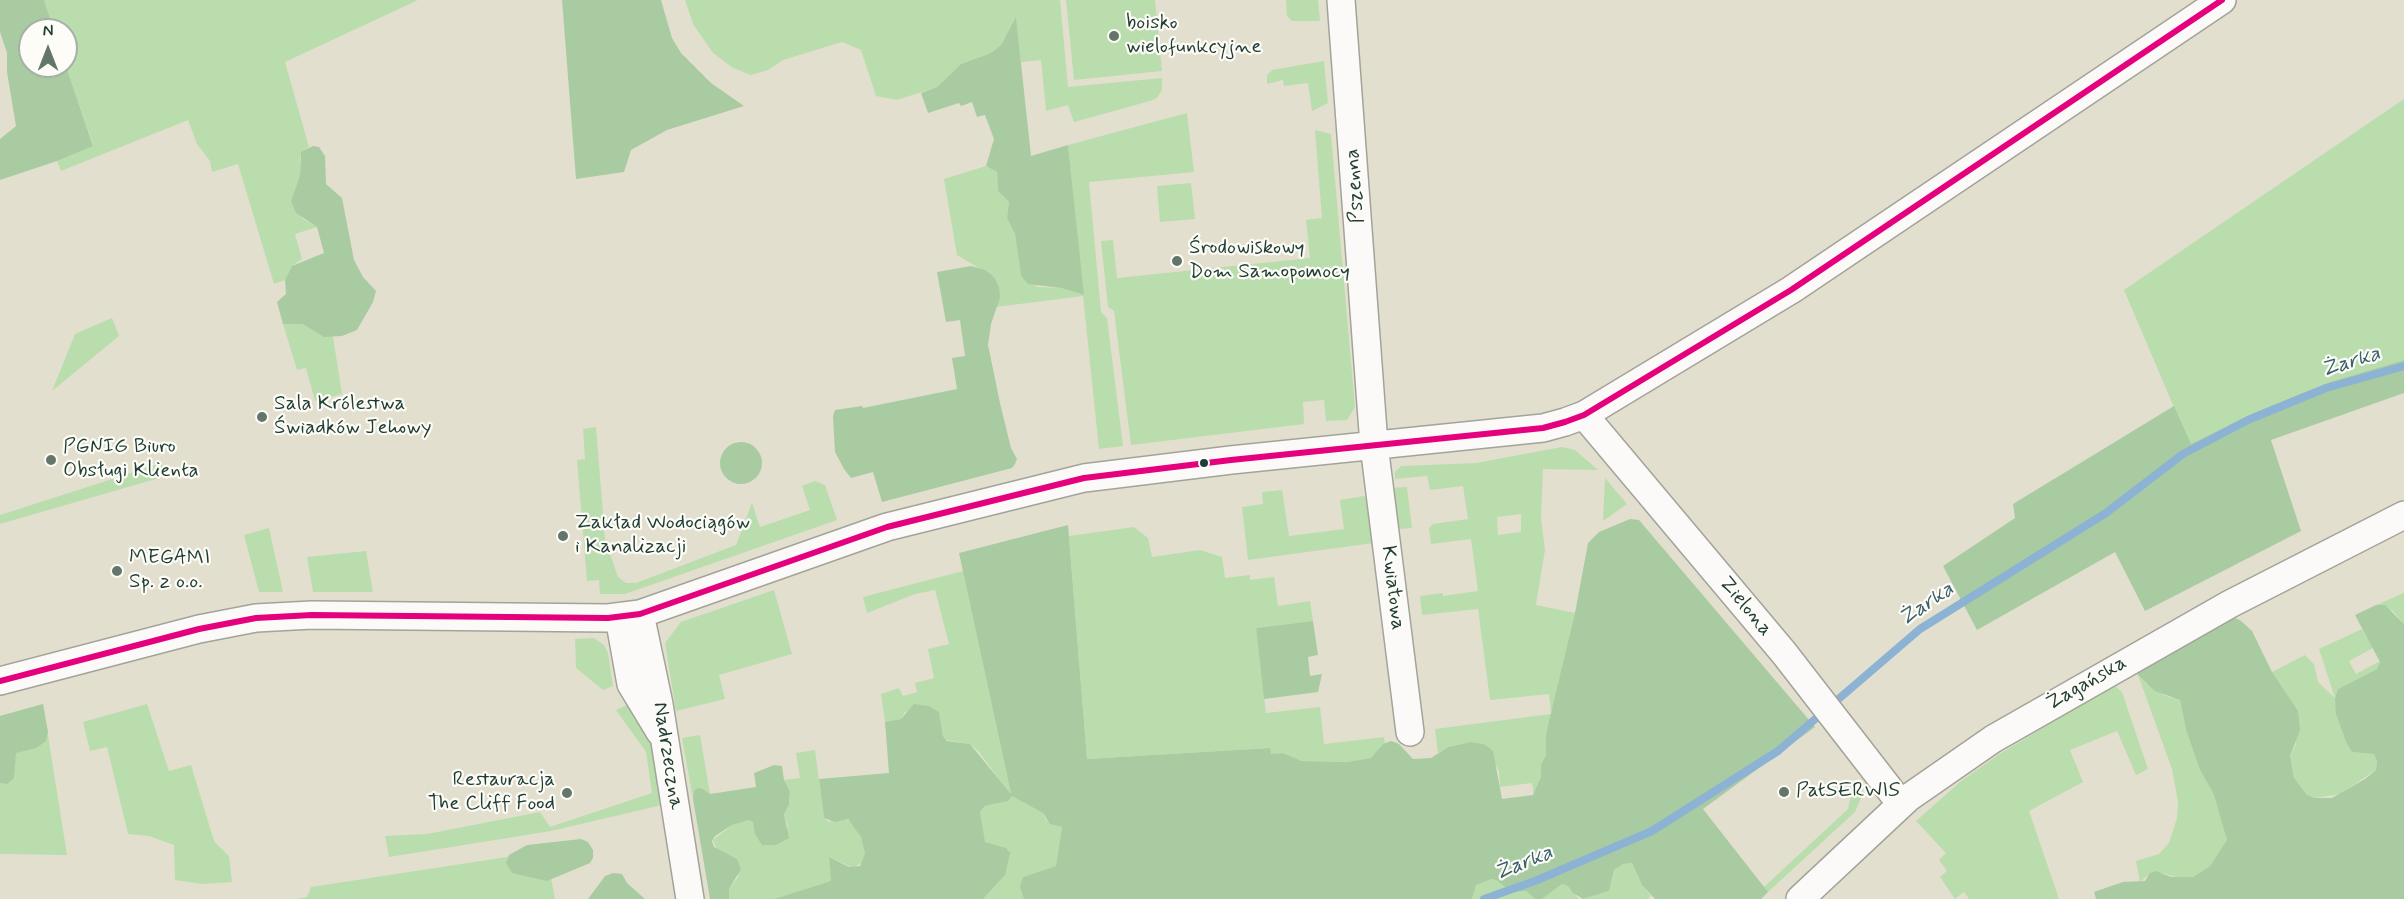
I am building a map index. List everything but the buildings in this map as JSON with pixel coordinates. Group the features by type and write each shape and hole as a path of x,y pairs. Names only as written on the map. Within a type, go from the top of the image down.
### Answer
{"street":[{"name":"Pszenna","path":"1341,0 1374,445"},
{"path":"0,681 199,629 256,618 312,615 629,615 851,538 936,513 1028,491 1141,470 1543,428 1584,415 1791,290 2222,0"},
{"name":"Zielona","path":"1584,415 1827,708 1902,804"},
{"name":"Kwiatowa","path":"1374,445 1410,732"},
{"name":"Żagańska","path":"1800,899 1902,804 1985,744 2229,603 2404,515"},
{"name":"Nadrzeczna","path":"629,615 665,741 690,899"}],"green space":[{"path":"0,0 44,0 50,18 18,18 18,78 70,78 93,146 0,180 0,139 16,126 7,72 7,53 0,32"},
{"path":"44,0 418,0 285,62 309,147 302,152 300,157 300,175 291,201 303,219 317,227 295,234 302,259 292,266 285,280 274,284 238,164 212,172 210,161 197,144 188,120 61,171 57,161 93,145 70,78 78,78 78,18 50,18"},
{"path":"562,0 661,0 672,38 681,53 711,83 744,106 667,130 631,150 624,172 576,179"},
{"path":"685,0 1060,0 1068,87 1162,78 1162,90 1157,98 1150,101 1074,122 1068,105 1046,111 1041,60 1021,62 1016,18 1001,45 991,53 961,64 937,87 897,100 876,96 861,50 842,42 783,60 768,70 751,75 733,68 713,53 693,24"},
{"name":"boisko wielofunkcyjne","path":"1066,0 1155,0 1162,71 1074,80"},
{"path":"1286,0 1318,0 1320,21 1292,21 1287,16"},
{"path":"1016,17 1031,156 1068,145 1084,295 1061,288 1028,284 1021,276 1015,234 1007,218 1009,202 998,191 997,172 986,166 994,139 985,115 977,117 972,102 961,106 959,103 928,113 921,93 937,87 961,64 991,53 1001,45"},
{"path":"1324,61 1328,103 1312,111 1308,83 1284,86 1283,80 1267,84 1267,75 1272,70"},
{"path":"2404,99 2404,360 2330,382 2258,411 2190,445 2124,290"},
{"path":"1187,113 1194,172 1089,182 1101,312 1107,318 1123,446 1099,449 1083,296 996,307 1000,298 994,277 957,255 944,179 986,166 997,172 998,191 1009,202 1007,218 1015,234 1021,277 1038,287 1061,288 1083,295 1068,145"},
{"path":"1315,130 1331,134 1355,407 1347,420 1326,421 1324,400 1303,402 1304,424 1131,445 1114,311 1108,307 1101,241 1113,240 1117,278 1310,258 1306,220 1322,218"},
{"path":"313,146 319,147 325,156 326,184 342,198 354,260 363,277 376,291 373,302 357,330 342,336 324,337 303,324 283,324 277,302 286,294 285,280 292,266 324,253 317,227 296,213 291,201 300,175 301,152"},
{"path":"1191,183 1195,219 1160,222 1157,186"},
{"path":"971,266 985,270 994,277 999,287 1000,298 991,324 988,345 1011,448 1017,459 1012,468 882,502 873,472 851,478 835,452 833,416 835,410 862,406 863,408 957,389 952,358 965,356 960,320 946,322 937,272"},
{"path":"329,311 342,394 315,401 306,368 297,370 283,324"},
{"path":"112,318 119,336 52,391 75,334"},
{"path":"2404,360 2404,393 2271,440 2301,531 2145,611 2115,552 1977,630 1943,566 2015,518 2013,504 2174,406 2191,444 2258,411 2330,382"},
{"path":"596,427 605,539 618,577 626,583 636,583 736,545 752,503 760,527 810,510 802,486 815,481 825,485 837,520 625,594 600,594 599,580 587,581 577,460 585,459 583,429"},
{"path":"741,442 749,443 756,448 761,455 761,471 756,478 749,483 741,484 733,483 726,478 721,471 720,463 721,455 726,448 733,443"},
{"path":"1562,447 1575,450 1598,470 1543,469 1541,518 1545,550 1536,605 1575,613 1552,714 1546,734 1546,755 1534,795 1532,783 1500,787 1499,771 1484,744 1471,742 1448,747 1438,753 1435,729 1551,714 1549,694 1490,700 1478,609 1422,615 1420,596 1443,593 1443,596 1478,591 1471,539 1431,544 1429,528 1433,524 1468,519 1463,486 1430,490 1427,476 1395,479 1395,472 1401,466 1476,463","holes":["1521,514 1521,532 1498,535 1497,517"]},
{"path":"162,463 166,476 0,524 0,515"},
{"path":"1605,478 1627,504 1603,521"},
{"path":"1407,487 1412,528 1400,529 1393,526 1389,488"},
{"path":"1282,490 1289,536 1344,529 1340,500 1364,496 1369,501 1374,543 1248,560 1242,507 1263,504 1262,492"},
{"path":"1630,519 1639,520 1815,727 1703,809 1768,892 1761,899 1655,899 1642,885 1632,863 1623,864 1614,870 1609,891 1583,899 1573,893 1568,886 1562,884 1542,899 1535,899 1526,891 1511,892 1492,879 1476,885 1472,899 1024,899 1020,887 1023,877 1056,866 1062,827 1050,824 1043,813 1012,796 1008,801 985,806 980,812 985,842 1006,848 1010,853 1005,875 983,899 774,899 831,881 829,857 849,867 860,866 865,853 861,837 848,819 835,822 824,818 819,779 889,773 885,722 901,719 914,704 929,706 939,712 943,736 947,741 970,744 1011,794 959,553 1068,525 1087,759 1270,748 1271,754 1282,753 1302,761 1347,762 1371,758 1383,744 1391,741 1399,744 1413,759 1431,758 1448,747 1471,742 1484,744 1493,751 1502,799 1533,795 1541,777 1541,765 1546,755 1546,734 1575,613 1588,543 1599,532"},
{"path":"1134,527 1148,538 1152,557 1200,550 1222,557 1225,578 1250,575 1250,580 1274,577 1278,606 1310,601 1313,621 1256,628 1266,713 1320,707 1324,744 1384,737 1385,743 1379,750 1371,758 1347,762 1303,761 1277,753 1271,755 1269,748 1087,759 1069,536"},
{"path":"269,528 283,592 259,592 244,535"},
{"path":"366,551 373,592 313,592 307,557"},
{"path":"963,571 1011,795 1043,813 1046,820 1062,827 1056,866 1023,877 1024,899 983,899 1005,875 1001,846 987,844 983,839 980,812 985,806 1007,801 1008,791 979,752 970,744 947,740 943,736 939,712 929,706 905,712 901,719 885,722 881,694 899,688 903,696 917,692 915,683 934,678 928,649 949,644 935,590 915,594 867,613 863,597"},
{"path":"774,590 792,654 719,675 725,699 676,711 665,643 681,622"},
{"path":"2404,593 2404,624 2393,611 2376,605"},
{"path":"2376,605 2385,605 2404,624 2404,899 2096,899 2094,892 2123,882 2145,881 2150,873 2156,871 2171,877 2193,877 2210,866 2227,840 2214,795 2200,770 2186,730 2180,700 2155,691 2138,675 2133,665 2232,617 2240,620 2252,631 2272,672 2298,711 2300,730 2290,756 2294,778 2307,795 2315,798 2332,798 2376,770 2377,761 2374,754 2352,752 2347,744 2336,714 2335,699 2338,689 2377,669 2380,662 2355,615"},
{"path":"1313,621 1318,655 1308,657 1310,676 1322,674 1318,692 1264,699 1256,628"},
{"path":"2362,629 2373,648 2349,661 2356,674 2380,661 2377,669 2338,689 2347,744 2352,752 2374,754 2377,761 2376,770 2340,794 2315,798 2307,795 2294,778 2290,756 2296,744 2272,672 2305,655 2314,664 2318,682 2335,698 2319,649"},
{"path":"594,638 604,645 608,653 613,686 603,690 576,668 575,639"},
{"path":"2138,675 2166,696 2180,700 2186,730 2200,770 2214,795 2224,826 2227,840 2220,853 2210,866 2193,877 2182,879 2162,873 2147,876 2140,882 2136,861 2159,854 2169,843 2177,818 2178,802 2172,769"},
{"path":"2114,685 2122,692 2148,769 2136,775 2117,731 2070,750 2083,782 2029,811 2059,899 1969,899 1964,892 1955,899 1940,877 1947,871 1939,860 1946,853 1916,821 1960,782 1998,755"},
{"path":"631,703 654,744 662,805 551,831 389,857 385,836 427,834 540,812 550,827 652,793 646,752 616,710"},
{"path":"43,704 67,855 0,854 0,716"},
{"path":"43,704 48,732 46,741 36,748 16,753 14,778 7,784 0,783 0,716"},
{"path":"147,704 169,771 191,765 214,841 229,856 232,882 202,884 175,880 174,845 149,836 128,834 107,747 90,751 83,722"},
{"path":"700,735 710,794 703,789 694,791 693,799 682,738"},
{"path":"815,750 824,818 829,822 843,818 852,822 864,842 865,853 861,863 853,868 829,857 832,881 774,899 729,899 729,889 738,877 737,859 717,850 713,840 732,825 748,819 753,822 757,838 788,827 784,814 789,805 790,791 784,780 800,778 796,753"},
{"path":"774,765 782,766 784,780 790,791 789,805 784,814 789,838 776,845 762,845 755,834 753,822 748,820 732,825 715,836 712,841 714,847 737,859 741,869 729,889 729,899 710,899 693,799 694,791 698,788 710,794 756,787 754,773"},
{"path":"1854,783 1861,798 1855,812 1768,892 1764,887 1848,809"},
{"path":"581,839 588,842 593,850 590,863 547,881 512,873 506,863 509,855 527,845"},
{"path":"546,851 555,899 295,899 307,897 311,887"},
{"path":"1632,863 1642,885 1651,896 1648,899 1583,899 1609,891 1614,870 1623,864"},
{"path":"613,873 622,874 627,883 645,899 588,899 605,876"},
{"path":"1492,879 1526,891 1535,899 1472,899 1476,885"},
{"path":"1562,884 1568,886 1579,899 1542,899"}],"waterway":[{"name":"Żarka","path":"1484,899 1535,881 1652,831 1778,751 1920,629 2106,513 2183,454 2248,420 2326,388 2404,366"}],"transit line":[{"path":"0,681 199,629 256,618 312,615 608,618 640,614 887,527 1084,478 1231,460 1543,428 1565,422 1584,415 1791,290 2222,0"}],"place":[{"name":"boisko wielofunkcyjne","path":"1114,36"},
{"name":"Środowiskowy Dom Samopomocy","path":"1177,261"},
{"name":"Sala Królestwa Świadków Jehowy","path":"262,417"},
{"name":"PGNIG Biuro Obsługi Klienta","path":"51,460"},
{"name":"Zakład Wodociągów i Kanalizacji","path":"563,536"},
{"name":"MEGAMI Sp. z o.o.","path":"117,571"},
{"name":"PatSERWIS","path":"1784,792"},
{"name":"Restauracja The Cliff Food","path":"567,793"}]}
